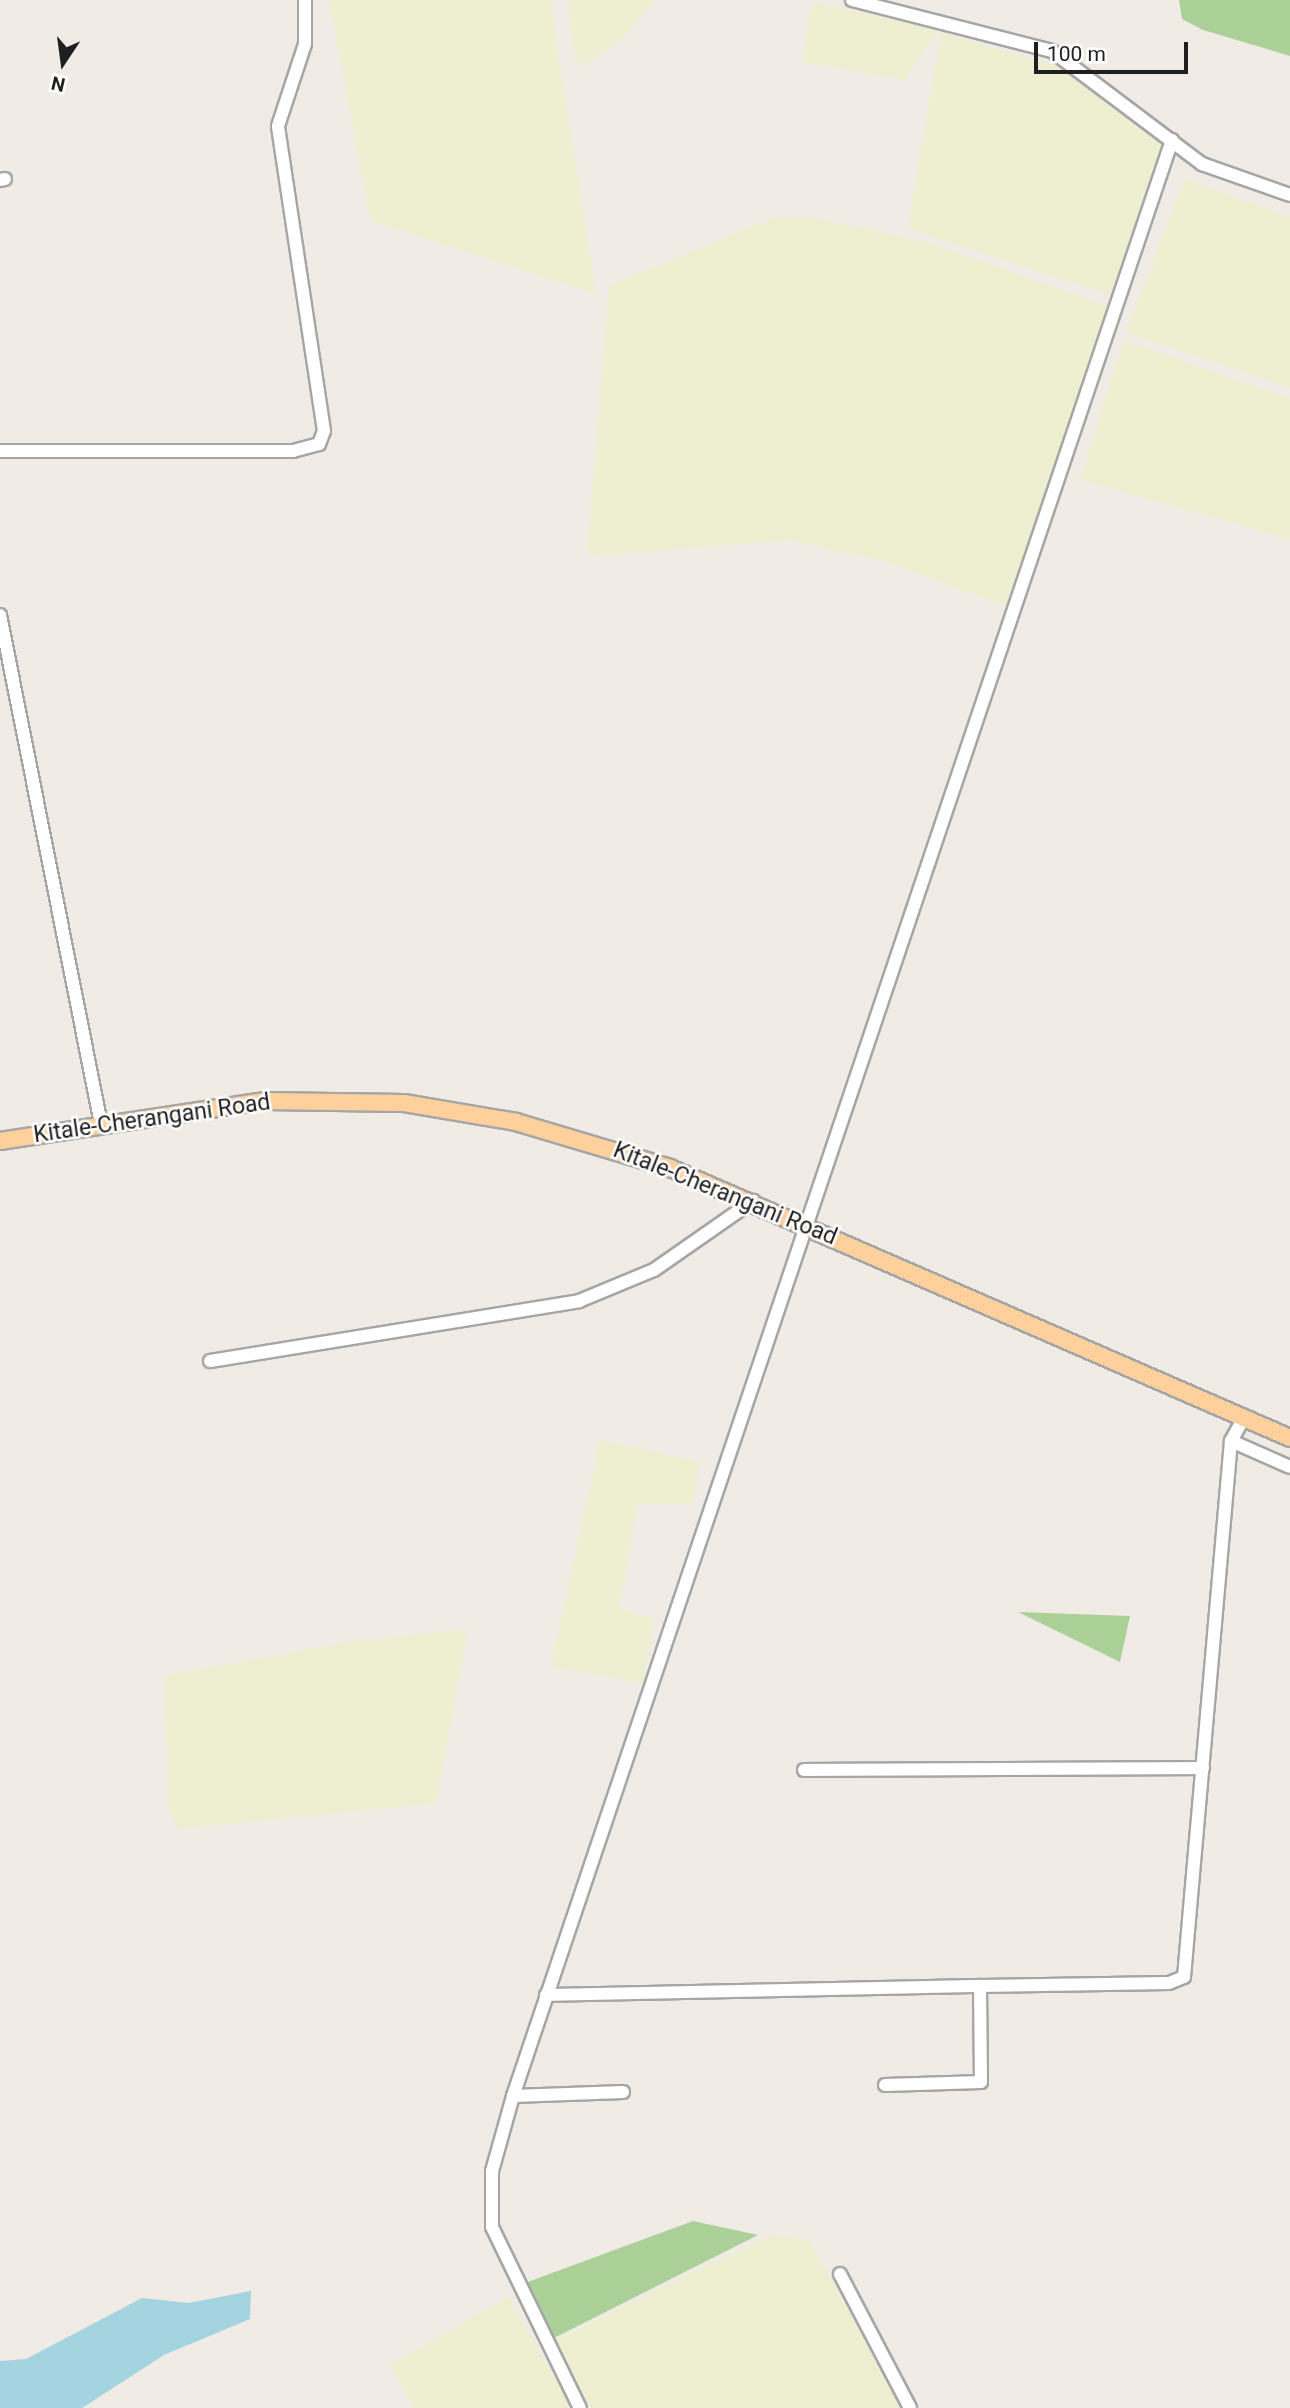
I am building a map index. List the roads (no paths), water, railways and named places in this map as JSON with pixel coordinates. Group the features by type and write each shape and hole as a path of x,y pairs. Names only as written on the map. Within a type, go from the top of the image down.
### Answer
{"main road":[{"name":"Kitale-Cherangani Road","path":"0,1140 265,1101 404,1103 599,1144 753,1202 1290,1438"}],"street":[{"path":"0,448 293,451 320,444 324,431 278,125 305,44 305,0"},
{"path":"852,0 1052,51 1221,173 1290,195"},
{"path":"580,2408 492,2227 492,2171 546,1995 1172,140"},
{"path":"0,615 101,1124"},
{"path":"210,1361 590,1297 654,1270 753,1202"},
{"path":"546,1995 1169,1983 1184,1977 1231,1441 1244,1418"},
{"path":"1231,1441 1290,1467"},
{"path":"804,1770 1203,1768"},
{"path":"885,2085 981,2082 980,1986"},
{"path":"513,2096 623,2092"},
{"path":"839,2274 910,2408"}],"water":[{"path":"251,2291 250,2319 164,2355 82,2408 0,2408 0,2361 26,2359 142,2298 189,2303"}]}
